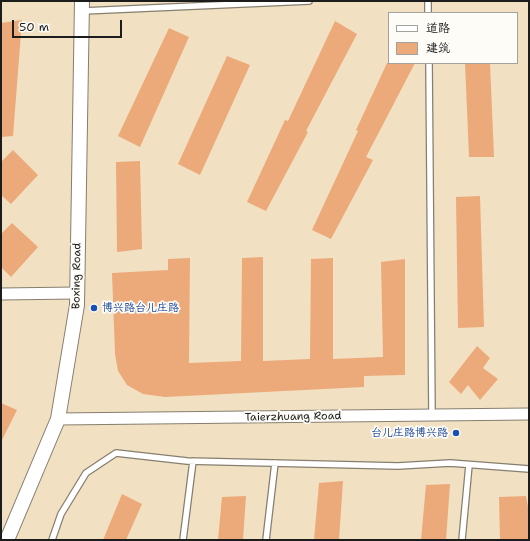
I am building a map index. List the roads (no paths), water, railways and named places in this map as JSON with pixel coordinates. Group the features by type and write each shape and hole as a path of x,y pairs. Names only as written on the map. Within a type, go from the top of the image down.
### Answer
{"street":[{"name":"Boxing Road","path":"6,540 58,419 77,305 82,6"},
{"path":"1,294 77,293"},
{"name":"Taierzhuang Road","path":"58,419 529,414"}],"lane":[{"path":"82,6 309,1"},
{"path":"428,1 428,12"},
{"path":"429,64 432,416"},
{"path":"52,540 61,514 86,473 116,453 193,461 398,466 450,463 529,469"},
{"path":"183,540 193,461"},
{"path":"266,540 275,463"},
{"path":"462,540 469,465"}],"place":[{"name":"博兴路台儿庄路","path":"94,308"},
{"name":"台儿庄路博兴路","path":"456,433"}]}
